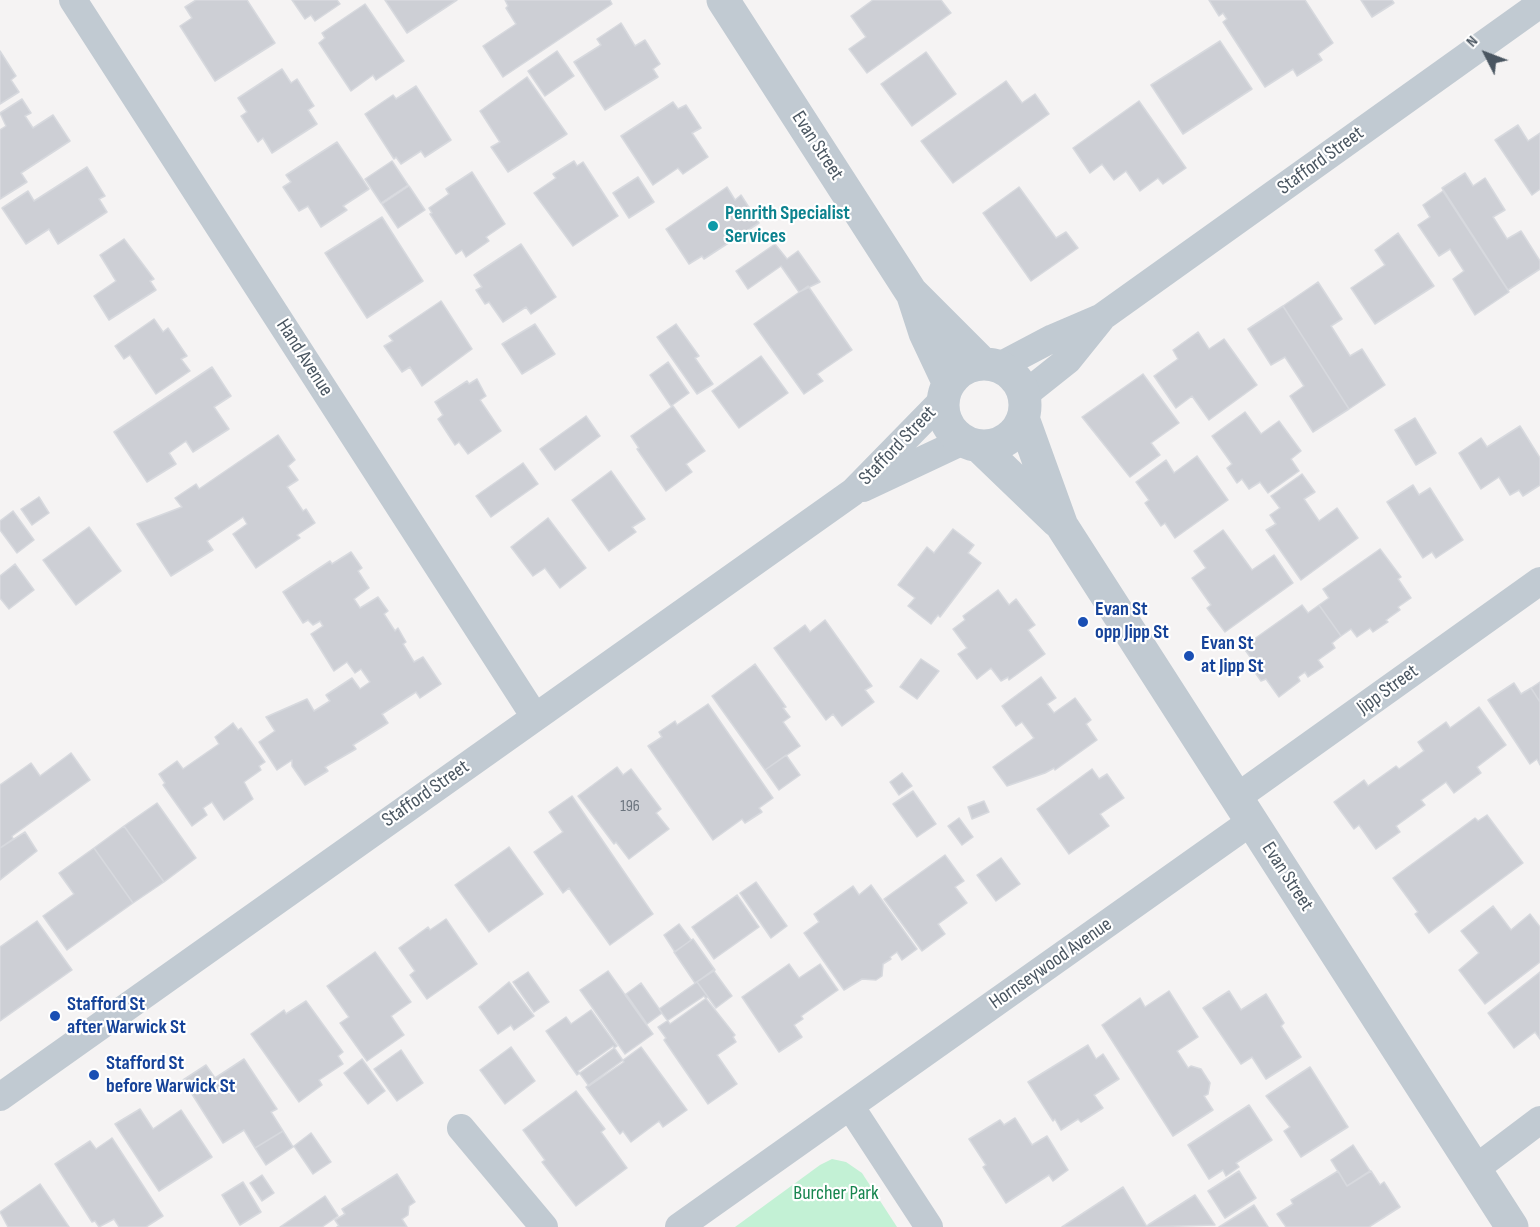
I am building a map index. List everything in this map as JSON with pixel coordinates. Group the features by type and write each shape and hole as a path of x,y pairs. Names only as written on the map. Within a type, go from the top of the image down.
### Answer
{"street":[{"name":"Hand Avenue","path":"72,0 535,717"},
{"name":"Evan Street","path":"723,0 911,292 946,392"},
{"name":"Stafford Street","path":"991,365 1102,317 1540,4"},
{"name":"Evan Street","path":"911,292 991,365"},
{"name":"Stafford Street","path":"1023,407 1068,360 1102,317"},
{"path":"991,365 1015,378 1023,407 1011,436 1001,442 971,444 947,424 946,392 963,369 991,365"},
{"name":"Stafford Street","path":"0,1097 853,492 946,392"},
{"name":"Evan Street","path":"1023,407 1062,526 1512,1227"},
{"name":"Stafford Street","path":"853,492 971,444"},
{"name":"Evan Street","path":"971,444 1062,526"},
{"name":"Jipp Street","path":"1244,810 1540,581"},
{"name":"Hornseywood Avenue","path":"679,1227 850,1106 1244,810"},
{"path":"850,1106 929,1227"},
{"path":"1475,1169 1540,1120"},
{"path":"461,1128 544,1227"}],"green space":[{"name":"Burcher Park","path":"832,1159 846,1162 862,1173 897,1227 735,1227 820,1165"}],"building":[{"path":"196,0 247,0 275,43 215,81 180,26 192,18 185,7"},
{"path":"292,0 337,0 340,4 315,21 311,15 305,19"},
{"path":"385,0 457,0 407,33"},
{"path":"505,0 610,0 612,4 503,77 483,46 516,24 506,8 508,6"},
{"path":"873,0 941,0 951,13 867,73 849,49 866,37 851,16"},
{"path":"1209,0 1305,0 1333,43 1318,54 1322,60 1297,76 1293,69 1265,87 1223,22 1227,19 1223,13 1219,16"},
{"path":"1361,0 1392,0 1394,3 1372,17"},
{"path":"365,4 404,61 376,80 373,75 351,91 319,43 325,38 322,33"},
{"path":"621,23 635,46 645,40 660,64 653,69 658,77 605,110 574,62 601,45 597,39"},
{"path":"1220,41 1252,89 1183,134 1151,85"},
{"path":"0,51 16,76 11,80 19,92 0,104"},
{"path":"557,51 574,76 545,96 528,71"},
{"path":"926,52 956,94 912,126 881,84"},
{"path":"282,69 291,83 297,79 314,106 308,110 317,124 272,153 263,138 258,142 241,116 247,112 238,98"},
{"path":"527,77 567,134 508,172 491,147 500,142 480,111"},
{"path":"1006,81 1022,103 1035,94 1049,114 953,183 921,141"},
{"path":"416,86 451,140 425,157 421,151 401,164 396,157 394,159 365,114 393,95 396,99"},
{"path":"22,99 31,113 25,116 33,128 53,115 70,141 21,173 27,182 0,199 0,130 6,126 0,113"},
{"path":"1139,101 1186,168 1163,184 1158,178 1140,191 1126,171 1114,180 1102,164 1090,173 1073,148"},
{"path":"673,102 678,109 686,105 701,128 692,133 708,157 683,174 678,168 653,185 621,136"},
{"path":"1518,125 1528,141 1540,133 1540,189 1532,195 1495,140"},
{"path":"337,142 369,189 343,206 347,210 321,227 308,206 299,211 283,187 291,182 286,175"},
{"path":"392,161 408,185 381,203 365,179"},
{"path":"574,161 577,166 583,162 618,216 573,246 534,193 556,178 553,174"},
{"path":"87,167 105,196 99,199 107,212 58,244 49,229 26,244 2,208 28,191 34,201"},
{"path":"472,172 505,224 486,237 489,241 466,257 462,250 456,254 430,214 432,213 429,208 449,194 446,189"},
{"path":"1465,173 1473,186 1485,178 1505,210 1493,217 1507,239 1521,231 1540,261 1540,269 1508,290 1442,188"},
{"path":"638,177 654,202 629,218 613,193"},
{"path":"409,186 425,210 398,228 382,204"},
{"name":"Penrith Specialist Services","path":"727,187 735,200 741,195 759,223 704,259 702,256 689,264 666,229"},
{"path":"1019,187 1056,238 1066,232 1078,248 1031,281 983,213"},
{"path":"1443,191 1509,292 1475,315 1453,279 1464,271 1450,249 1439,256 1418,225 1430,217 1423,205"},
{"path":"382,217 423,281 367,318 325,253"},
{"path":"1398,233 1434,286 1375,324 1351,288 1385,265 1375,250"},
{"path":"124,239 154,279 150,281 156,290 109,320 94,296 116,281 100,255"},
{"path":"521,244 556,297 531,314 526,307 503,322 489,302 485,304 476,290 482,287 474,275"},
{"path":"775,244 787,259 798,251 820,282 799,292 781,266 748,289 736,271"},
{"path":"1318,282 1342,319 1331,326 1350,356 1362,349 1385,385 1349,409 1283,306"},
{"path":"808,286 852,350 817,374 823,381 804,394 754,324"},
{"path":"441,301 472,349 422,386 410,367 402,372 384,346 393,341 389,336"},
{"path":"1283,306 1349,409 1313,432 1290,396 1304,386 1285,357 1271,365 1248,329"},
{"path":"154,319 163,332 168,328 187,356 181,359 190,371 156,394 130,355 124,359 115,346"},
{"path":"535,324 555,354 522,374 502,344"},
{"path":"676,324 699,356 695,358 713,384 697,394 657,337"},
{"path":"1198,332 1209,349 1224,339 1257,385 1209,420 1192,396 1176,408 1154,376 1178,359 1173,350"},
{"path":"761,356 788,393 739,428 712,391"},
{"path":"668,362 689,393 671,406 650,375"},
{"path":"212,367 231,396 214,407 229,429 193,452 186,441 169,453 176,464 147,482 114,432"},
{"path":"1143,374 1179,423 1151,443 1160,455 1130,477 1082,417"},
{"path":"477,379 486,396 480,400 501,431 468,454 459,442 455,445 438,419 443,415 435,402 467,381 469,384"},
{"path":"673,406 705,451 686,464 692,472 666,491 637,449 639,448 631,436"},
{"path":"1245,412 1261,434 1279,421 1301,451 1291,459 1299,471 1268,493 1260,482 1249,489 1242,479 1237,483 1227,468 1232,464 1212,436"},
{"path":"586,416 600,436 555,470 540,449"},
{"path":"1415,418 1436,453 1416,465 1395,430"},
{"path":"1520,426 1540,458 1540,485 1523,496 1519,490 1510,495 1499,477 1481,489 1459,453 1481,438 1487,447"},
{"path":"278,435 295,460 288,466 298,480 287,487 303,511 306,509 315,523 297,535 300,538 256,568 233,534 247,524 243,517 207,541 213,550 171,576 137,524 182,507 175,498 196,484 199,489"},
{"path":"1197,456 1228,500 1175,538 1165,523 1161,526 1145,503 1149,500 1136,482 1166,460 1174,473"},
{"path":"523,463 538,484 491,517 476,496"},
{"path":"611,471 645,519 632,527 636,532 609,551 572,500"},
{"path":"1302,474 1315,492 1304,499 1319,521 1337,508 1358,538 1301,580 1266,530 1276,524 1270,515 1280,508 1271,496"},
{"path":"1413,485 1419,495 1430,488 1463,540 1436,558 1432,552 1423,558 1387,502"},
{"path":"39,497 49,513 32,525 21,509"},
{"path":"13,511 34,540 17,553 0,530 0,521"},
{"path":"548,518 586,568 560,588 545,568 533,576 511,547"},
{"path":"89,527 121,571 76,605 43,560"},
{"path":"953,529 974,545 968,553 981,563 940,617 938,615 931,624 908,606 915,598 898,585 927,547 934,553"},
{"path":"1223,530 1252,570 1274,555 1293,583 1225,632 1207,608 1211,605 1192,578 1206,568 1194,551"},
{"path":"1380,549 1401,577 1398,579 1411,598 1398,607 1400,610 1386,620 1388,622 1373,632 1370,628 1357,637 1351,629 1341,636 1319,605 1329,598 1323,589"},
{"path":"351,552 362,568 358,571 369,588 354,599 360,608 378,597 388,611 384,614 395,631 398,628 406,642 403,644 414,662 423,657 441,684 420,698 416,692 382,714 388,723 353,745 356,749 325,767 328,771 305,785 292,766 292,760 277,770 259,742 275,731 266,717 307,699 314,711 330,701 326,695 352,678 360,689 370,682 361,669 355,673 347,662 334,671 311,634 323,626 320,621 313,625 308,620 303,623 283,592 330,561 332,564"},
{"path":"15,564 34,590 9,609 0,598 0,576"},
{"path":"998,590 1009,605 1016,599 1035,625 1028,630 1045,654 1009,680 1008,677 1001,681 991,668 977,679 958,654 967,648 953,629 965,620 963,616"},
{"path":"1302,605 1308,613 1319,605 1341,636 1332,643 1335,648 1318,660 1323,667 1308,677 1305,672 1298,677 1300,681 1279,697 1266,679 1261,681 1249,664 1253,661 1243,647"},
{"path":"825,620 872,686 865,690 874,702 842,726 833,714 826,720 774,648 805,625 810,632"},
{"path":"921,659 939,671 917,699 900,687"},
{"path":"755,664 786,707 783,708 790,717 783,722 800,746 765,770 712,696"},
{"path":"1041,677 1056,698 1047,704 1054,713 1075,698 1091,720 1086,724 1097,740 1055,770 1054,768 1007,786 993,767 1034,738 1022,722 1016,726 1002,706"},
{"path":"1540,682 1540,702 1531,688"},
{"path":"1514,683 1521,694 1531,688 1540,702 1540,765 1537,759 1530,764 1488,700"},
{"path":"708,704 773,798 759,808 762,812 745,823 742,819 713,840 648,746 662,737 659,732 675,721 677,725"},
{"path":"1479,707 1506,745 1477,767 1481,773 1454,793 1446,782 1421,800 1425,805 1396,826 1400,832 1376,849 1359,825 1354,829 1334,802 1364,780 1368,786 1396,766 1399,769 1424,751 1418,742 1446,722 1450,728"},
{"path":"233,723 238,730 241,728 265,762 259,766 261,770 244,782 253,799 224,820 212,802 203,808 207,815 192,826 163,785 165,783 159,774 177,761 183,769 219,744 215,737"},
{"path":"71,753 90,780 12,836 13,839 0,848 0,785 31,763 40,776"},
{"path":"786,755 800,775 779,790 765,770"},
{"path":"617,767 623,775 631,769 661,809 656,813 669,829 629,859 616,842 614,844 578,796"},
{"path":"1092,769 1099,779 1107,774 1124,798 1100,814 1109,826 1069,854 1037,809"},
{"path":"902,773 912,786 899,795 890,782"},
{"path":"913,791 936,824 917,837 893,804"},
{"path":"572,796 653,914 610,945 569,888 563,893 534,852 563,832 549,812"},
{"path":"984,801 989,812 972,819 968,807"},
{"path":"157,803 196,858 164,882 124,826"},
{"path":"1487,815 1523,863 1429,933 1415,914 1418,912 1393,878 1475,818 1478,821"},
{"path":"959,818 973,837 962,845 948,826"},
{"path":"124,826 164,882 133,903 94,848"},
{"path":"25,832 37,851 0,880 0,848"},
{"path":"509,847 543,894 489,932 455,885"},
{"path":"94,848 133,903 67,950 43,916 74,894 59,873"},
{"path":"945,855 964,881 955,887 967,903 938,924 945,934 922,951 884,899"},
{"path":"1001,858 1020,884 996,901 977,875"},
{"path":"756,882 787,926 771,938 740,893"},
{"path":"871,885 917,949 902,960 897,952 883,964 882,976 876,980 862,979 844,990 804,933 819,922 814,914 853,886 859,895"},
{"path":"737,895 759,927 714,959 692,927"},
{"path":"1493,906 1511,930 1530,914 1540,927 1540,962 1485,1004 1459,970 1479,953 1461,931"},
{"path":"446,919 477,964 427,999 410,975 415,971 399,948 428,927 430,930"},
{"path":"37,921 72,970 0,1021 0,947"},
{"path":"679,924 691,940 675,952 664,935"},
{"path":"693,939 715,970 695,983 674,952"},
{"path":"375,952 411,1002 391,1016 404,1035 367,1061 340,1023 349,1017 327,986"},
{"path":"789,964 799,978 820,964 838,990 801,1016 803,1019 794,1025 802,1037 779,1052 742,997"},
{"path":"713,970 732,996 716,1008 697,982"},
{"path":"608,971 653,1034 625,1054 580,990"},
{"path":"528,972 549,1002 534,1012 513,982"},
{"path":"1540,972 1540,1039 1535,1032 1514,1048 1488,1013"},
{"path":"509,982 534,1016 514,1030 511,1025 498,1034 479,1007"},
{"path":"697,982 708,997 670,1024 659,1009"},
{"path":"641,983 662,1013 647,1024 626,994"},
{"path":"1169,991 1198,1037 1177,1051 1188,1068 1191,1066 1201,1069 1210,1083 1208,1094 1204,1096 1213,1110 1173,1136 1102,1025 1140,998 1145,1007"},
{"path":"1229,991 1241,1010 1266,994 1284,1023 1281,1026 1301,1057 1266,1079 1252,1057 1241,1064 1203,1008"},
{"path":"704,996 735,1035 733,1037 736,1042 717,1055 737,1084 708,1104 664,1040 666,1038 658,1027"},
{"path":"306,1001 343,1052 338,1056 343,1064 319,1080 322,1085 299,1102 251,1034 284,1010 286,1014"},
{"path":"591,1010 617,1046 577,1075 546,1031 566,1017 571,1024"},
{"path":"1088,1045 1096,1059 1103,1054 1119,1079 1094,1095 1103,1108 1081,1122 1078,1119 1061,1130 1028,1082"},
{"path":"613,1046 624,1062 589,1086 578,1071"},
{"path":"511,1047 535,1081 505,1104 480,1070"},
{"path":"641,1047 687,1110 663,1127 659,1121 631,1142 623,1131 620,1134 586,1087"},
{"path":"401,1050 423,1083 397,1101 374,1069"},
{"path":"244,1059 277,1109 271,1112 283,1131 255,1148 244,1130 223,1143 183,1080 206,1065 215,1078"},
{"path":"362,1059 385,1091 368,1104 344,1073"},
{"path":"1310,1067 1348,1127 1301,1157 1284,1131 1290,1127 1266,1096"},
{"path":"576,1091 605,1129 601,1132 627,1168 576,1206 542,1162 545,1160 523,1130"},
{"path":"1249,1105 1272,1140 1236,1163 1239,1167 1226,1176 1223,1170 1209,1179 1188,1145"},
{"path":"140,1109 153,1129 181,1110 212,1157 159,1191 115,1124"},
{"path":"1015,1118 1032,1145 1047,1136 1068,1170 1053,1181 1049,1175 1006,1203 983,1167 986,1165 969,1139 1000,1120 1004,1125"},
{"path":"283,1131 293,1147 266,1165 255,1148"},
{"path":"311,1133 331,1162 313,1174 294,1146"},
{"path":"112,1138 163,1216 146,1227 119,1227 114,1219 99,1227 95,1221 92,1222 55,1164 90,1141 96,1149"},
{"path":"1353,1145 1370,1171 1347,1186 1331,1160"},
{"path":"1239,1171 1256,1198 1225,1218 1208,1191"},
{"path":"1338,1171 1347,1186 1371,1171 1380,1185 1384,1182 1400,1207 1369,1227 1286,1227 1277,1214 1293,1204 1291,1200"},
{"path":"397,1174 415,1202 409,1206 408,1215 402,1219 407,1227 337,1227 339,1226 335,1220 345,1214 342,1209"},
{"path":"262,1175 274,1193 262,1201 250,1183"},
{"path":"243,1182 261,1212 240,1225 222,1195"},
{"path":"40,1184 69,1227 8,1227 0,1212"},
{"path":"1123,1187 1147,1227 1062,1227"},
{"path":"1195,1195 1215,1225 1147,1227 1148,1225"},
{"path":"325,1196 338,1216 322,1227 280,1227"},
{"path":"1254,1205 1268,1227 1219,1227"}],"place":[{"name":"Penrith Specialist Services","path":"713,226"},
{"name":"Evan St opp Jipp St","path":"1083,622"},
{"name":"Evan St at Jipp St","path":"1189,656"},
{"name":"Stafford St after Warwick St","path":"55,1016"},
{"name":"Stafford St before Warwick St","path":"94,1075"}]}
